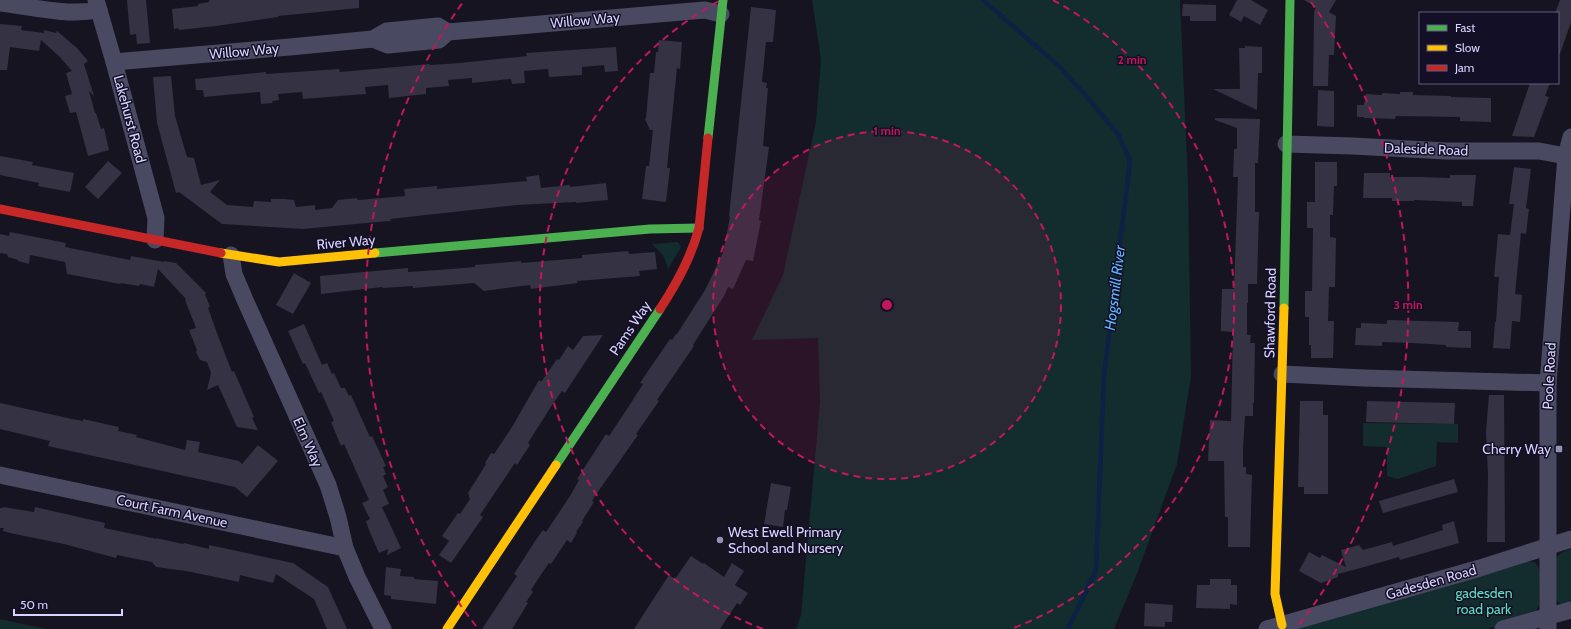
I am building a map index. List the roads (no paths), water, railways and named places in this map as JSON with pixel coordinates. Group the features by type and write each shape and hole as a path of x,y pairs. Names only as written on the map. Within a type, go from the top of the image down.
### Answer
{"street":[{"name":"Shawford Road","path":"1274,627 1282,374 1290,0"},
{"path":"0,3 83,13 97,5"},
{"name":"Lakehurst Road","path":"97,5 156,218 156,240"},
{"name":"Willow Way","path":"114,62 290,48 373,39 388,45 439,40 448,32 705,10 722,7"},
{"name":"Pams Way","path":"447,629 674,288 689,261 699,228 722,7"},
{"name":"Poole Road","path":"1548,623 1548,383 1566,156 1571,137"},
{"name":"Daleside Road","path":"1286,144 1446,151 1539,151 1566,156"},
{"name":"River Way","path":"0,209 231,255 278,262 650,229 699,228"},
{"name":"Elm Way","path":"231,255 234,274 242,294 328,485 338,517 345,548 357,577 383,629"},
{"path":"1282,374 1364,378 1548,383"},
{"name":"Court Farm Avenue","path":"0,475 345,548"},
{"name":"Gadesden Road","path":"1274,627 1480,568 1571,539"},
{"path":"1503,629 1548,623 1571,610"}],"waterway":[{"name":"Hogsmill River","path":"983,0 1059,66 1118,134 1130,161 1104,376 1096,570 1068,629"}],"place":[{"name":"Cherry Way","path":"1559,449"},
{"name":"West Ewell Primary School and Nursery","path":"720,540"}],"park label":[{"name":"gadesden road park","path":"1484,602"}]}
